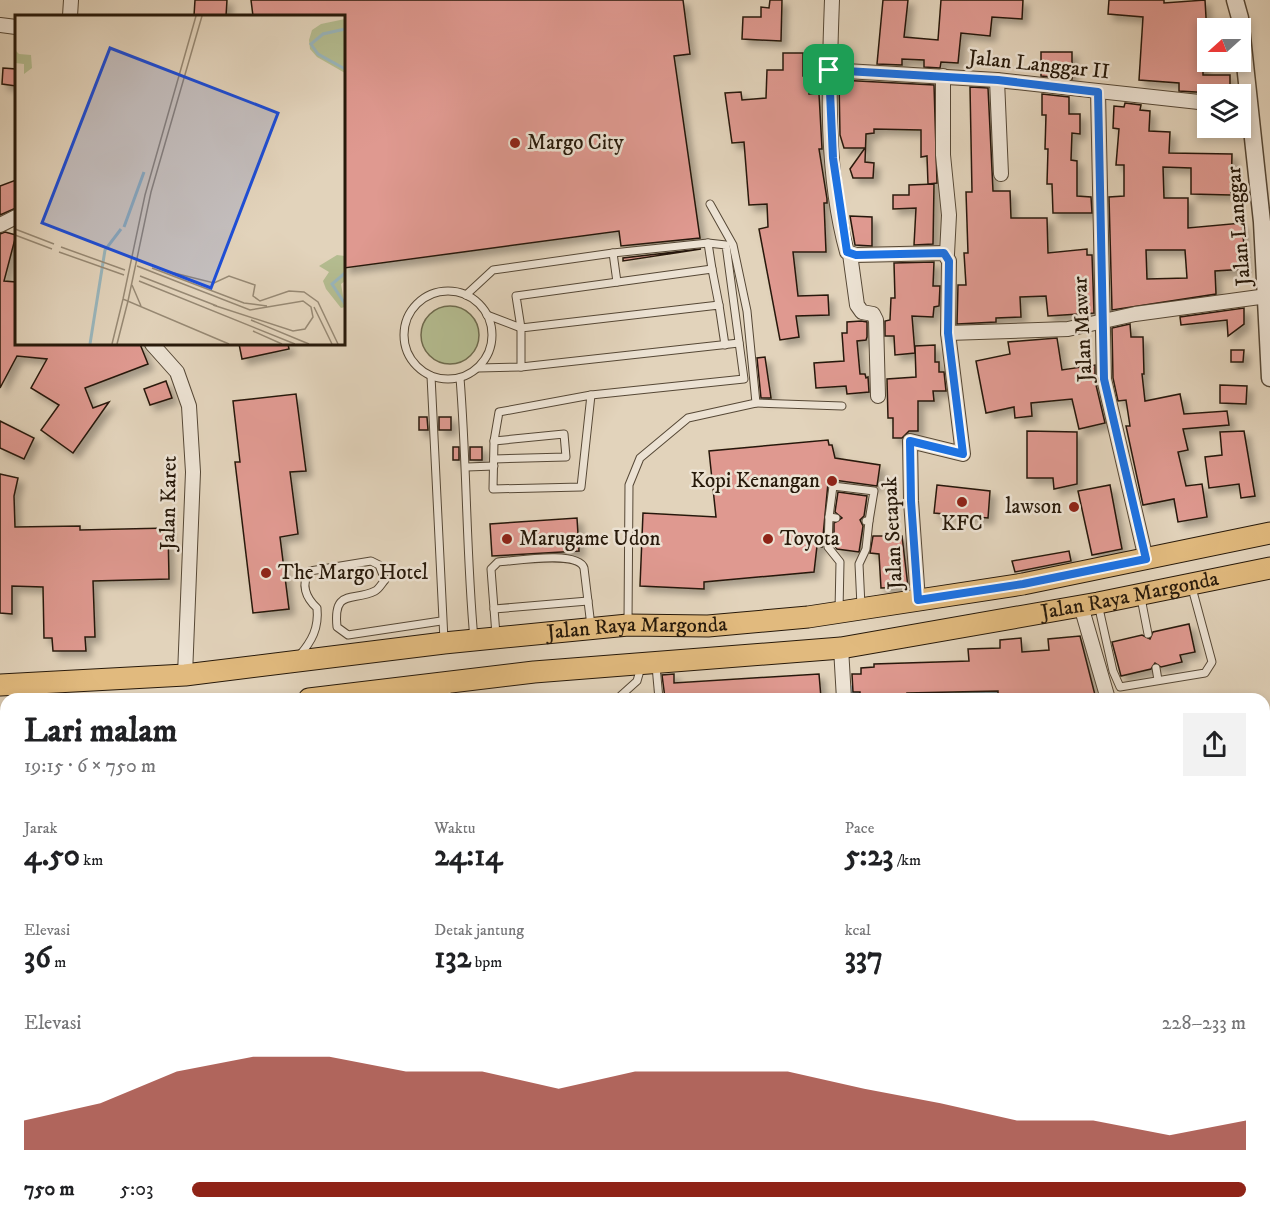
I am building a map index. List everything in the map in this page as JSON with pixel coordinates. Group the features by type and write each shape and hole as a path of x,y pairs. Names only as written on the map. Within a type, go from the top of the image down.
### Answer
{"main road":[{"name":"Jalan Raya Margonda","path":"0,685 185,675 474,640 628,626 717,625 861,611 1023,584 1270,533"},
{"name":"Jalan Raya Margonda","path":"408,693 446,691 649,661 841,648 1089,605 1191,582 1270,568"},
{"path":"717,625 720,657"}],"street":[{"path":"70,15 71,0"},
{"path":"832,0 829,70 837,197 846,247 850,254 856,305 862,312 873,314 877,323 878,396"},
{"name":"Jalan Langgar","path":"1235,0 1240,18 1243,84"},
{"path":"0,25 15,27"},
{"name":"Jalan Langgar II","path":"829,70 998,80 1197,102"},
{"path":"943,76 943,155 949,215 948,333 1068,329 1135,314 1268,296"},
{"path":"998,80 1001,174"},
{"name":"Jalan Mawar","path":"1098,92 1104,379 1146,559"},
{"name":"Jalan Langgar","path":"1251,137 1256,159 1268,296 1270,378"},
{"path":"0,225 15,218"},
{"path":"850,254 947,254"},
{"name":"Jalan Setapak","path":"918,600 911,501 910,441 963,454 948,333"},
{"name":"Jalan Karet","path":"153,345 177,372 189,406 192,472 185,675"},
{"path":"1089,605 1107,693"},
{"path":"841,648 844,693"}],"lane":[{"path":"710,204 733,245 747,311 756,403"},
{"path":"708,243 725,345"},
{"path":"466,295 493,270 613,253 708,243 726,245 744,379 591,395 499,412 494,441 493,489 581,487 591,395"},
{"path":"613,253 617,282"},
{"path":"521,367 521,328 516,296 712,269"},
{"path":"451,291 466,295 478,303 487,315 492,328 492,343 487,356 478,368 460,378 446,379 431,376 418,367 409,355 405,340 406,325 412,310 422,299 436,293 451,291"},
{"path":"487,315 521,328 719,305"},
{"path":"478,368 521,367 739,343"},
{"path":"431,376 436,436 441,621 437,644"},
{"path":"460,378 467,467 467,560 474,640"},
{"path":"628,626 629,485 640,458 688,418 756,403 842,406"},
{"path":"467,467 566,457 564,434 494,441"},
{"path":"839,613 840,562 828,546 833,518 833,486 874,491 868,521 866,549 859,564 861,611"},
{"path":"496,638 491,569 498,562 568,557 580,561 584,568 591,629"},
{"path":"294,662 310,643 318,623 317,608 308,600 305,588 305,578 310,571 371,561 379,565 385,580 376,591 349,597 339,603 336,616 337,627 348,635 441,621"},
{"path":"1089,605 1117,684 1125,687 1204,673 1210,669 1212,662 1191,582"},
{"path":"1140,594 1148,634"},
{"path":"494,609 588,601"},
{"path":"427,623 437,644"},
{"path":"624,693 637,681 649,661"},
{"path":"649,661 657,693"},
{"path":"1155,668 1158,680"}],"green space":[{"path":"450,306 461,308 474,319 479,335 477,346 466,359 450,364 439,362 426,351 421,335 423,324 434,311"}],"building":[{"path":"195,0 227,0 226,15 194,15"},
{"name":"Margo City","path":"251,0 683,0 690,54 674,56 700,238 621,246 619,231 345,268 345,15 253,15"},
{"path":"770,0 782,0 781,41 742,39 743,17 761,17 761,7 769,8"},
{"path":"883,0 908,0 904,37 938,40 941,0 1023,0 1022,19 992,17 990,36 961,33 958,63 941,62 940,68 924,67 924,60 902,59 902,65 877,64"},
{"path":"1109,0 1164,0 1164,3 1205,0 1206,18 1197,18 1197,72 1203,72 1203,75 1230,75 1230,84 1197,84 1197,92 1179,91 1179,83 1139,80 1143,17 1108,14"},
{"path":"1041,52 1072,52 1072,79 1041,76"},
{"path":"783,53 803,53 803,76 809,76 809,94 819,94 822,149 819,149 827,199 827,203 824,203 826,252 793,252 798,296 828,295 829,315 796,316 799,337 780,340 759,229 768,227 767,204 749,205 744,142 732,143 725,93 741,92 742,100 766,98 767,70 783,70"},
{"path":"3,68 15,69 15,86 2,84"},
{"path":"839,80 934,85 937,183 928,184 927,156 921,157 921,130 874,129 874,133 866,134 865,162 874,163 873,178 853,178 850,169 865,148 844,148 840,135"},
{"path":"970,87 988,88 993,191 1010,191 1011,218 1047,218 1048,253 1087,249 1087,255 1092,255 1094,313 1048,316 1046,296 1020,297 1021,317 996,318 996,322 957,324 958,285 966,285 964,253 968,253 966,192 972,192"},
{"path":"1042,94 1069,97 1069,114 1080,114 1080,134 1072,133 1071,160 1077,161 1077,196 1091,197 1092,213 1053,213 1052,184 1047,184 1048,149 1045,149 1046,115 1042,115"},
{"path":"1125,103 1141,105 1140,110 1150,111 1149,131 1170,132 1169,153 1232,154 1231,195 1191,194 1191,168 1163,167 1164,198 1188,198 1188,228 1242,223 1246,269 1215,271 1216,294 1112,310 1109,197 1124,196 1124,165 1116,165 1119,129 1113,128 1114,106 1124,107","holes":["1146,250 1185,250 1187,278 1147,279"]},
{"path":"15,180 15,208 0,215 0,186"},
{"path":"934,184 933,244 914,245 916,208 893,209 893,195 909,195 909,185"},
{"path":"850,216 872,217 872,246 855,245"},
{"path":"5,232 15,235 4,281 15,282 15,345 140,345 148,364 85,388 93,408 109,402 73,453 41,430 59,405 31,388 47,359 17,356 0,388 0,234"},
{"path":"701,249 623,261 623,258"},
{"path":"934,262 933,286 940,286 939,306 934,307 933,317 912,316 915,353 895,355 894,336 885,336 885,321 890,320 891,298 895,298 894,263"},
{"path":"1244,308 1244,324 1228,336 1227,320 1181,325 1180,317"},
{"path":"847,322 867,322 867,337 866,340 857,341 860,374 868,377 869,392 847,394 846,386 816,388 814,363 844,361 842,333 847,333"},
{"path":"1130,324 1131,337 1143,337 1144,374 1142,374 1145,401 1180,394 1184,414 1227,411 1229,425 1183,429 1188,450 1178,452 1186,486 1202,484 1207,517 1178,522 1174,499 1143,505 1126,426 1130,426 1126,400 1118,401 1113,378 1112,328"},
{"path":"1057,338 1062,370 1095,365 1095,381 1105,423 1079,429 1072,399 1031,403 1032,416 1015,418 1014,407 986,413 976,361 1010,354 1008,342"},
{"path":"239,345 288,345 289,349 242,359"},
{"path":"935,345 935,362 939,362 939,372 944,372 946,391 933,391 934,401 918,401 918,431 909,431 902,438 893,438 893,418 888,418 887,379 916,377 915,346"},
{"path":"1231,350 1244,350 1243,362 1231,362"},
{"path":"765,357 771,398 761,398 757,358"},
{"path":"166,381 172,398 150,405 144,389"},
{"path":"1220,385 1247,386 1246,404 1220,403"},
{"path":"296,394 306,471 290,472 298,534 280,537 289,609 253,613 235,462 240,462 233,401"},
{"path":"419,417 427,417 428,430 419,430"},
{"path":"439,417 451,417 451,430 439,430"},
{"path":"0,421 34,438 24,459 0,448"},
{"path":"1027,431 1077,432 1077,484 1054,489 1053,478 1027,478"},
{"path":"1244,431 1255,496 1241,498 1239,484 1209,488 1205,457 1222,455 1220,432"},
{"name":"Toyota","path":"828,440 829,445 832,445 835,458 880,465 877,486 834,480 828,483 822,547 817,546 814,572 704,582 704,589 640,586 643,513 716,517 709,451"},
{"path":"453,447 459,447 459,460 453,460"},
{"path":"470,447 482,447 482,460 470,460"},
{"path":"0,474 18,478 14,496 15,527 80,526 80,530 168,528 169,579 93,581 95,637 85,637 86,651 53,651 52,638 44,638 43,587 12,586 12,614 0,613"},
{"name":"KFC","path":"937,485 990,491 988,518 934,513"},
{"path":"1110,485 1122,549 1092,555 1078,491"},
{"path":"838,492 867,496 864,516 860,520 863,526 859,552 837,549 834,545 834,523 842,518 835,512"},
{"path":"577,518 579,551 492,556 490,524"},
{"path":"873,536 902,536 908,587 881,588 879,554 870,553"},
{"path":"1069,551 1071,561 1015,572 1012,561"},
{"path":"1189,624 1195,652 1180,655 1182,662 1161,667 1155,663 1151,669 1121,676 1112,642 1142,635 1150,639 1153,632"},
{"path":"1080,636 1094,693 853,692 852,674 861,674 861,668 874,667 874,664 969,661 968,649 1000,648 1000,640 1021,638 1022,652 1049,650 1048,639"},
{"path":"674,674 674,683 819,674 821,693 664,693 662,675"}],"waterway":[{"path":"988,693 1034,691 1045,693"}],"place":[{"name":"Margo City","path":"515,143"},
{"name":"Kopi Kenangan","path":"832,481"},
{"name":"KFC","path":"962,502"},
{"name":"lawson","path":"1074,507"},
{"name":"Marugame Udon","path":"507,539"},
{"name":"Toyota","path":"768,539"},
{"name":"The Margo Hotel","path":"266,573"}],"route":[{"path":"829,70 998,80 1098,92 1104,379 1146,559 1023,584 918,600 911,501 910,441 963,454 948,333 949,261 947,254 944,253 856,255 847,252 833,158 829,70"}]}
